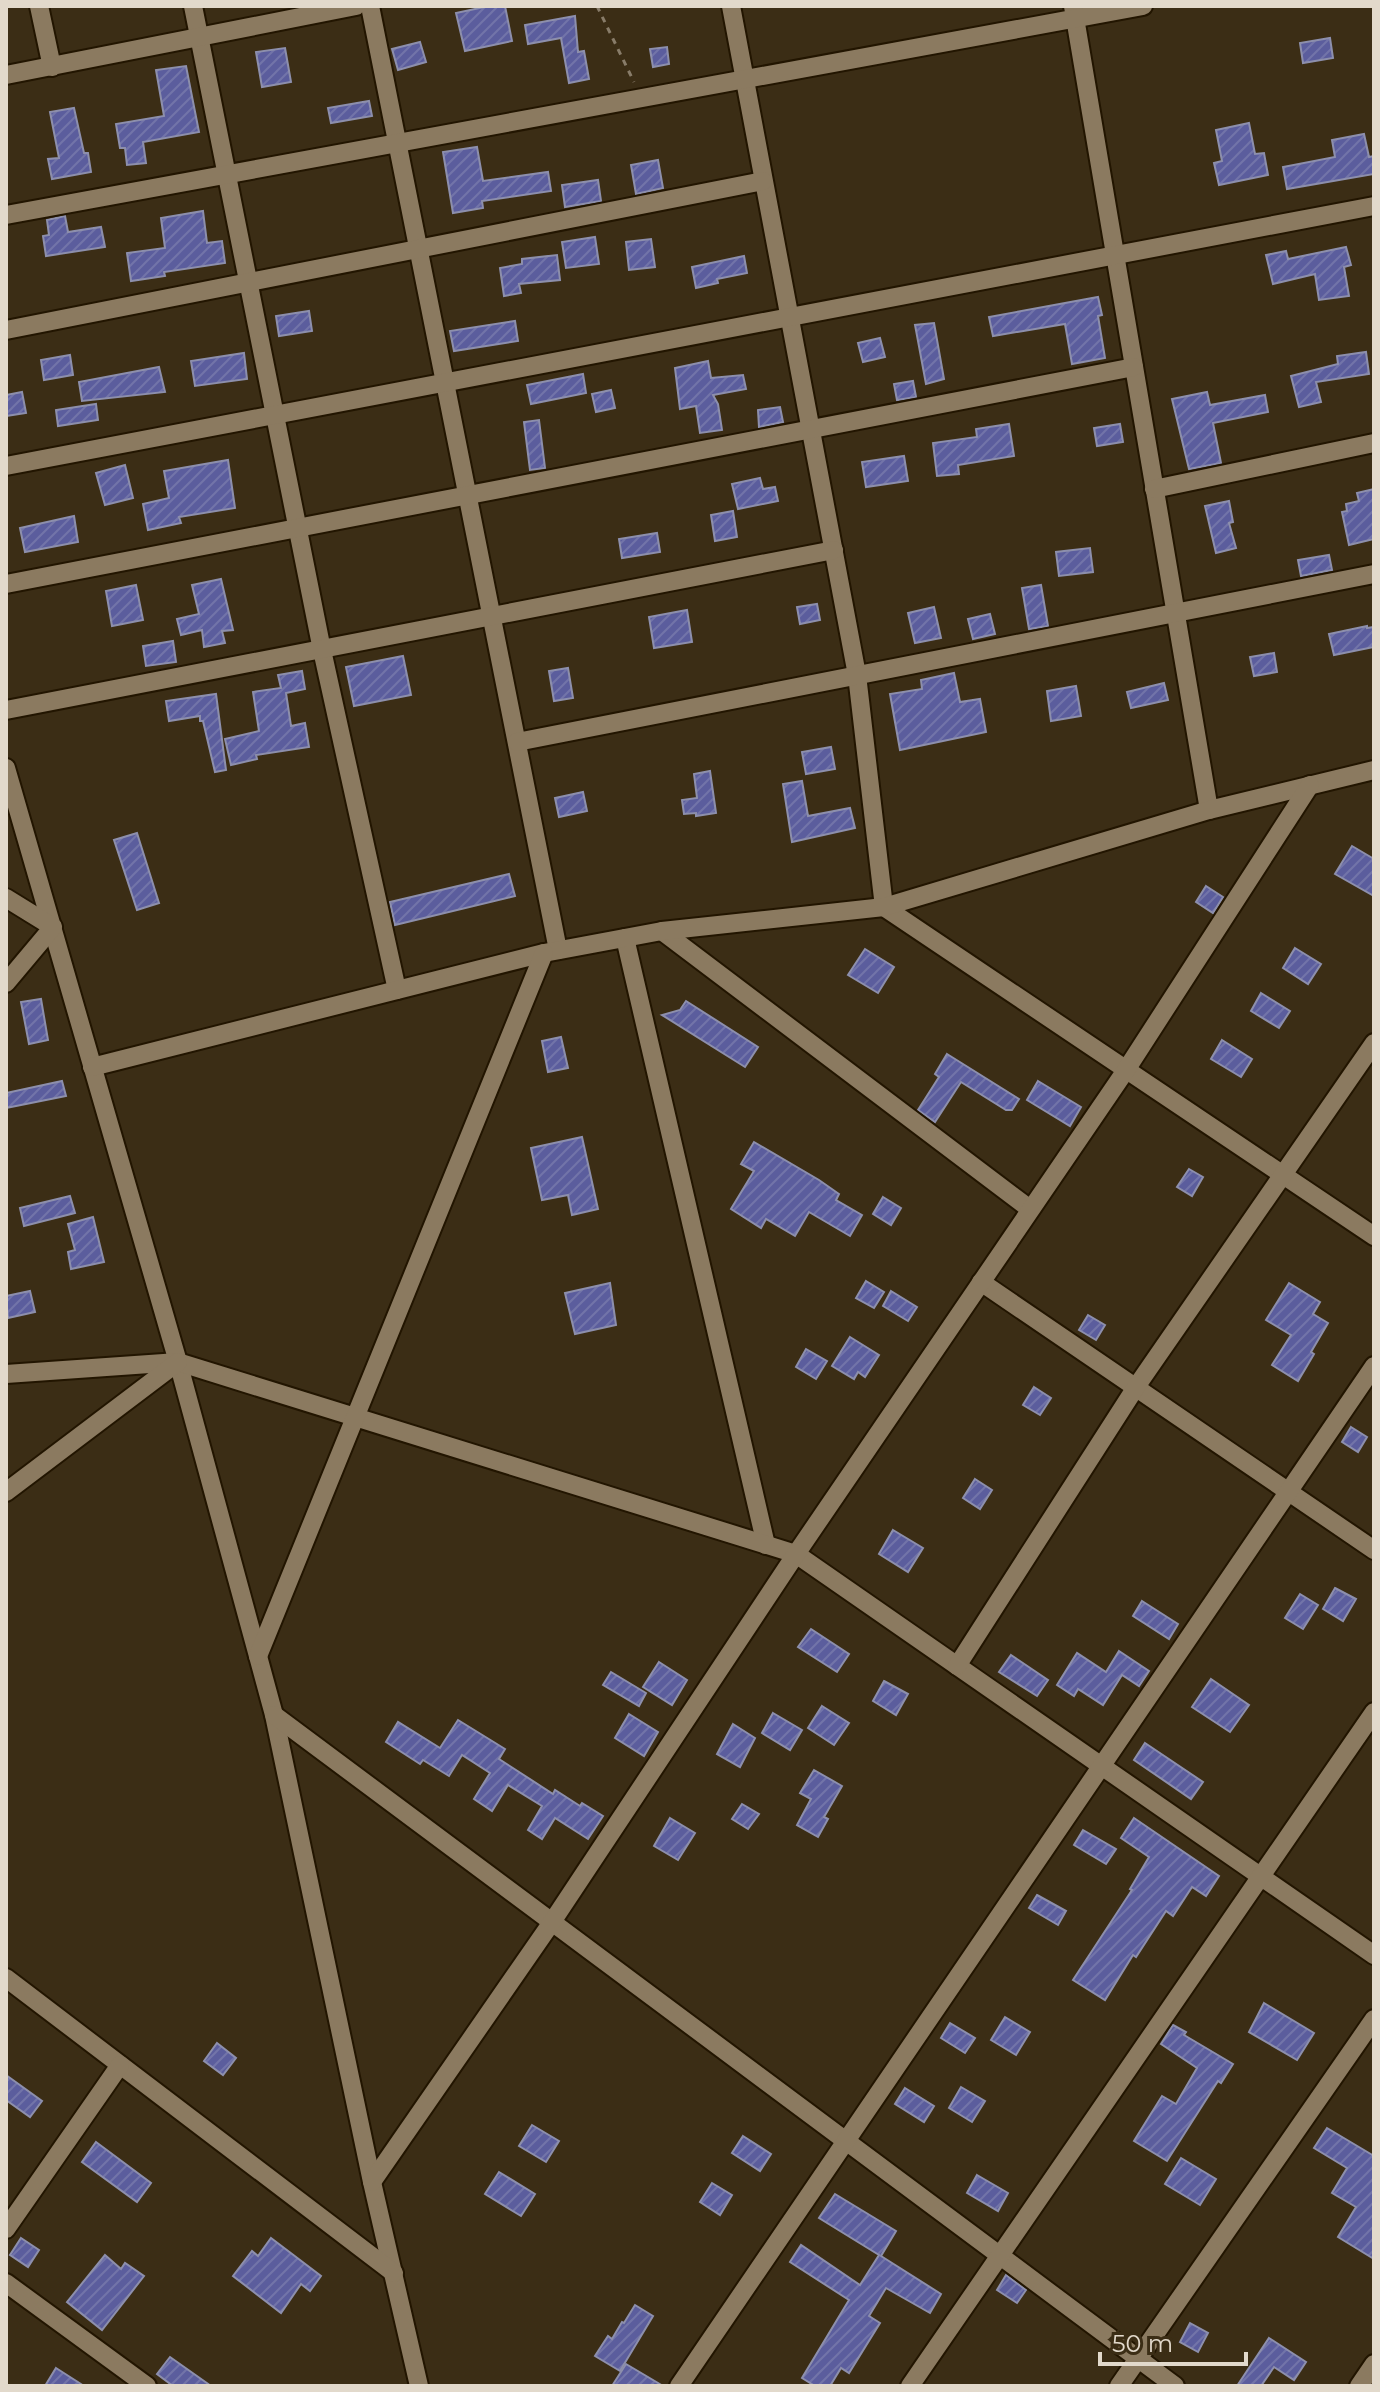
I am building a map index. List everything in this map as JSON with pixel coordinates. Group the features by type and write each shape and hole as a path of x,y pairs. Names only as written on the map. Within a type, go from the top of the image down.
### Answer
{"street":[{"path":"39,6 52,67"},
{"path":"193,6 322,650 397,990"},
{"path":"6,75 356,6"},
{"path":"258,1656 551,952 517,742 370,6"},
{"path":"731,6 857,675 884,907 1374,1236"},
{"path":"6,215 744,79 1074,12 1143,6"},
{"path":"1074,12 1209,810"},
{"path":"6,330 763,181"},
{"path":"6,466 1374,206"},
{"path":"6,584 1134,367"},
{"path":"1154,489 1374,443"},
{"path":"6,710 834,550"},
{"path":"517,742 1374,574"},
{"path":"6,768 178,1362 274,1715 372,2182 419,2386"},
{"path":"92,1067 551,952 662,931 884,907 1209,810 1374,770"},
{"path":"372,2182 552,1922 796,1554 1126,1070 1310,785"},
{"path":"6,898 53,927"},
{"path":"6,983 53,927"},
{"path":"662,931 1030,1209"},
{"path":"625,938 766,1545"},
{"path":"957,1666 1136,1387 1374,1043"},
{"path":"981,1282 1374,1550"},
{"path":"6,1492 178,1362"},
{"path":"6,1374 178,1362 796,1554 1374,1955"},
{"path":"679,2386 1374,1366"},
{"path":"910,2386 1374,1712"},
{"path":"274,1715 1175,2386"},
{"path":"6,1978 394,2273"},
{"path":"1119,2386 1374,2019"},
{"path":"6,2229 120,2065"},
{"path":"6,2283 147,2386"},
{"path":"1359,2386 1374,2364"}],"path":[{"path":"597,6 642,98"}],"building":[{"path":"505,6 512,41 465,51 456,13"},
{"path":"575,16 578,52 584,51 589,79 569,83 561,38 528,44 525,25"},
{"path":"1330,38 1333,58 1303,63 1300,43"},
{"path":"420,42 426,62 398,70 392,49"},
{"path":"667,47 669,64 653,67 650,49"},
{"path":"285,48 291,82 262,87 256,52"},
{"path":"186,66 199,132 143,142 146,163 127,165 125,148 120,148 116,124 164,116 156,70"},
{"path":"369,101 372,116 331,123 328,108"},
{"path":"74,108 91,172 52,179 48,159 59,158 50,112"},
{"path":"1249,123 1255,154 1264,153 1268,175 1219,185 1214,163 1222,161 1216,130"},
{"path":"1364,134 1369,157 1374,156 1374,174 1287,189 1283,167 1335,157 1332,140"},
{"path":"477,147 483,181 548,172 551,191 482,201 483,208 453,213 443,152"},
{"path":"658,160 663,188 636,194 631,165"},
{"path":"598,180 601,201 565,207 562,185"},
{"path":"203,211 207,243 222,241 225,263 164,272 165,276 131,281 127,253 165,248 161,218"},
{"path":"65,216 68,232 101,227 105,247 46,256 43,236 49,235 47,220"},
{"path":"595,237 599,264 566,268 562,242"},
{"path":"651,239 655,267 629,270 626,242"},
{"path":"1346,247 1351,265 1344,267 1349,296 1319,300 1315,274 1273,284 1266,255 1286,251 1288,259"},
{"path":"557,255 560,280 519,284 521,293 504,296 500,268 522,264 522,259"},
{"path":"744,256 747,273 717,279 718,283 696,288 692,267"},
{"path":"1098,297 1105,358 1072,364 1065,324 993,336 989,317"},
{"path":"309,311 312,331 279,336 276,316"},
{"path":"515,321 518,341 454,351 450,331"},
{"path":"934,323 944,379 926,384 915,325"},
{"path":"880,338 885,357 863,362 858,343"},
{"path":"1366,352 1369,374 1316,382 1321,402 1299,407 1291,376 1338,364 1337,356"},
{"path":"244,353 247,379 195,386 191,361"},
{"path":"70,355 73,375 44,380 41,360"},
{"path":"708,361 711,378 743,375 746,389 713,395 718,404 722,430 700,433 696,406 680,409 675,368"},
{"path":"159,367 165,392 82,401 79,382"},
{"path":"583,374 586,393 531,404 527,385"},
{"path":"913,381 916,397 897,400 894,384"},
{"path":"611,390 615,408 596,412 592,394"},
{"path":"22,392 26,413 6,416 6,395"},
{"path":"1207,392 1210,405 1265,395 1268,412 1213,423 1221,463 1189,469 1172,399"},
{"path":"96,404 98,420 58,426 56,410"},
{"path":"780,407 783,422 759,427 758,410"},
{"path":"539,420 545,468 530,470 524,422"},
{"path":"1009,424 1014,456 958,465 959,474 937,476 933,443 977,437 976,429"},
{"path":"1120,424 1123,442 1097,446 1094,428"},
{"path":"904,456 908,481 866,487 862,462"},
{"path":"228,460 235,508 179,517 181,523 148,530 143,504 169,498 164,471"},
{"path":"125,465 133,498 105,505 96,473"},
{"path":"760,478 763,489 775,487 778,501 738,509 732,484"},
{"path":"1374,489 1374,539 1349,545 1342,512 1347,511 1346,504 1359,501 1357,493"},
{"path":"1229,501 1233,522 1229,523 1236,548 1216,553 1205,506"},
{"path":"733,511 737,537 715,541 711,515"},
{"path":"74,516 78,542 25,552 20,528"},
{"path":"657,533 660,552 622,558 619,539"},
{"path":"1090,548 1093,572 1059,576 1056,552"},
{"path":"1329,555 1332,570 1301,576 1298,560"},
{"path":"221,579 233,630 222,631 225,643 204,647 202,630 181,635 177,619 199,614 192,585"},
{"path":"136,585 143,620 112,626 106,591"},
{"path":"1041,585 1048,626 1029,629 1022,588"},
{"path":"817,604 820,620 800,624 797,607"},
{"path":"934,607 941,638 915,643 908,613"},
{"path":"687,610 692,642 654,648 649,617"},
{"path":"990,614 995,634 973,639 968,619"},
{"path":"1374,627 1374,647 1334,655 1329,634"},
{"path":"173,641 176,662 146,666 143,646"},
{"path":"1274,653 1277,672 1254,676 1250,657"},
{"path":"403,656 411,695 354,706 346,667"},
{"path":"568,668 573,698 554,701 549,671"},
{"path":"302,671 305,689 286,693 291,726 305,723 309,747 256,755 257,759 231,765 225,739 259,731 253,692 281,688 278,675"},
{"path":"954,673 960,702 980,699 986,732 900,750 890,694 922,689 921,680"},
{"path":"1164,683 1168,700 1131,708 1127,692"},
{"path":"1076,686 1081,716 1051,721 1047,691"},
{"path":"216,694 226,770 215,772 200,716 169,721 166,701"},
{"path":"831,747 835,769 806,774 802,752"},
{"path":"710,771 716,813 684,814 682,800 697,798 694,774"},
{"path":"802,781 808,816 850,808 855,828 792,842 783,784"},
{"path":"583,792 587,811 559,817 555,798"},
{"path":"137,833 159,903 137,910 114,840"},
{"path":"1352,846 1374,859 1374,896 1335,874"},
{"path":"509,874 515,896 395,925 390,902"},
{"path":"1206,886 1223,897 1213,913 1196,902"},
{"path":"1295,948 1321,964 1308,984 1283,968"},
{"path":"865,949 894,967 878,993 848,975"},
{"path":"1261,993 1290,1011 1279,1028 1251,1011"},
{"path":"41,999 48,1040 29,1044 21,1002"},
{"path":"686,1001 758,1047 745,1067 662,1015 680,1010"},
{"path":"561,1037 568,1068 548,1072 542,1041"},
{"path":"1222,1040 1252,1059 1241,1077 1211,1059"},
{"path":"947,1054 1019,1099 1012,1110 1006,1110 961,1082 935,1122 918,1110 939,1077 935,1074"},
{"path":"62,1081 66,1096 6,1108 6,1093"},
{"path":"1038,1081 1081,1107 1070,1126 1027,1100"},
{"path":"582,1137 598,1209 572,1215 568,1195 542,1200 531,1148"},
{"path":"754,1142 819,1180 839,1194 836,1200 862,1215 850,1236 809,1212 795,1236 766,1219 761,1228 731,1209 754,1171 741,1164"},
{"path":"1189,1169 1203,1177 1192,1196 1177,1187"},
{"path":"70,1196 75,1213 24,1226 20,1208"},
{"path":"883,1197 901,1208 891,1225 873,1214"},
{"path":"93,1217 104,1262 71,1269 68,1252 75,1250 68,1224"},
{"path":"866,1281 884,1292 874,1308 856,1298"},
{"path":"610,1283 616,1325 575,1334 565,1293"},
{"path":"1289,1283 1320,1302 1313,1314 1328,1323 1298,1381 1272,1365 1291,1335 1266,1320"},
{"path":"30,1291 35,1312 8,1318 6,1296"},
{"path":"891,1291 917,1307 908,1321 883,1306"},
{"path":"1088,1315 1105,1325 1096,1340 1079,1330"},
{"path":"850,1337 879,1355 865,1377 858,1372 854,1379 832,1366"},
{"path":"806,1349 827,1361 816,1379 796,1367"},
{"path":"1034,1387 1051,1398 1040,1415 1023,1405"},
{"path":"1351,1427 1367,1437 1358,1452 1342,1442"},
{"path":"975,1479 992,1490 980,1509 963,1498"},
{"path":"893,1530 923,1548 908,1572 879,1554"},
{"path":"1335,1588 1356,1599 1343,1621 1323,1609"},
{"path":"1300,1594 1318,1605 1303,1629 1285,1618"},
{"path":"1142,1601 1178,1624 1169,1639 1133,1616"},
{"path":"811,1629 849,1654 837,1672 798,1647"},
{"path":"1119,1651 1149,1671 1139,1686 1122,1675 1103,1705 1078,1689 1074,1696 1057,1685 1077,1653 1106,1672"},
{"path":"1011,1655 1048,1680 1037,1696 999,1672"},
{"path":"659,1662 687,1680 672,1705 643,1687"},
{"path":"611,1672 646,1693 639,1706 603,1685"},
{"path":"1211,1679 1249,1705 1230,1732 1192,1707"},
{"path":"884,1681 908,1694 896,1715 873,1701"},
{"path":"822,1706 849,1723 834,1745 808,1728"},
{"path":"773,1713 802,1730 790,1750 762,1733"},
{"path":"629,1714 658,1732 644,1756 615,1738"},
{"path":"458,1720 505,1749 499,1759 553,1794 555,1790 603,1816 588,1839 555,1818 542,1839 528,1830 542,1806 508,1785 492,1811 474,1799 490,1773 462,1755 449,1776 423,1760 420,1764 386,1742 398,1722 440,1748"},
{"path":"733,1724 755,1738 740,1767 717,1754"},
{"path":"1145,1743 1203,1782 1191,1799 1134,1760"},
{"path":"814,1770 842,1786 824,1817 828,1819 818,1837 797,1825 811,1799 800,1793"},
{"path":"742,1804 759,1814 748,1829 732,1819"},
{"path":"670,1818 695,1833 678,1860 654,1846"},
{"path":"1134,1818 1219,1876 1206,1896 1192,1887 1173,1916 1166,1911 1105,2000 1073,1980 1132,1890 1149,1857 1121,1838"},
{"path":"1083,1830 1116,1849 1106,1864 1074,1845"},
{"path":"1037,1895 1066,1911 1058,1925 1029,1908"},
{"path":"1264,2003 1314,2033 1297,2060 1249,2032"},
{"path":"1005,2017 1030,2032 1016,2055 991,2040"},
{"path":"950,2023 975,2038 965,2053 941,2038"},
{"path":"1173,2025 1233,2064 1221,2083 1218,2081 1167,2161 1134,2141 1162,2096 1176,2104 1197,2068 1161,2044"},
{"path":"217,2043 236,2058 223,2075 204,2061"},
{"path":"6,2075 42,2101 30,2117 6,2100"},
{"path":"961,2087 985,2101 972,2122 949,2108"},
{"path":"905,2088 934,2106 924,2122 895,2104"},
{"path":"532,2125 559,2141 546,2162 519,2146"},
{"path":"1327,2128 1374,2156 1374,2259 1338,2237 1356,2207 1332,2193 1347,2168 1314,2148"},
{"path":"743,2136 771,2154 760,2171 732,2153"},
{"path":"96,2142 151,2183 137,2202 82,2162"},
{"path":"1181,2158 1216,2179 1200,2205 1165,2184"},
{"path":"499,2172 535,2194 521,2216 485,2194"},
{"path":"977,2175 1008,2193 998,2211 967,2193"},
{"path":"712,2183 732,2195 720,2215 700,2202"},
{"path":"835,2194 896,2231 881,2256 941,2294 930,2313 886,2288 869,2316 880,2323 849,2373 841,2368 830,2386 815,2386 802,2378 849,2300 790,2262 801,2245 860,2285 879,2255 819,2218"},
{"path":"21,2238 39,2250 28,2267 10,2255"},
{"path":"271,2238 321,2276 310,2291 301,2284 281,2313 233,2276 252,2251 258,2256"},
{"path":"105,2255 121,2269 125,2263 144,2276 102,2330 67,2302"},
{"path":"1006,2275 1026,2290 1017,2303 997,2290"},
{"path":"635,2305 653,2316 620,2371 595,2356 608,2336 612,2339"},
{"path":"1190,2323 1208,2333 1198,2352 1180,2342"},
{"path":"1269,2338 1306,2362 1294,2380 1274,2367 1261,2386 1237,2386"},
{"path":"170,2357 211,2386 173,2386 157,2374"},
{"path":"626,2364 663,2386 612,2386"},
{"path":"56,2368 84,2386 45,2386"}]}
